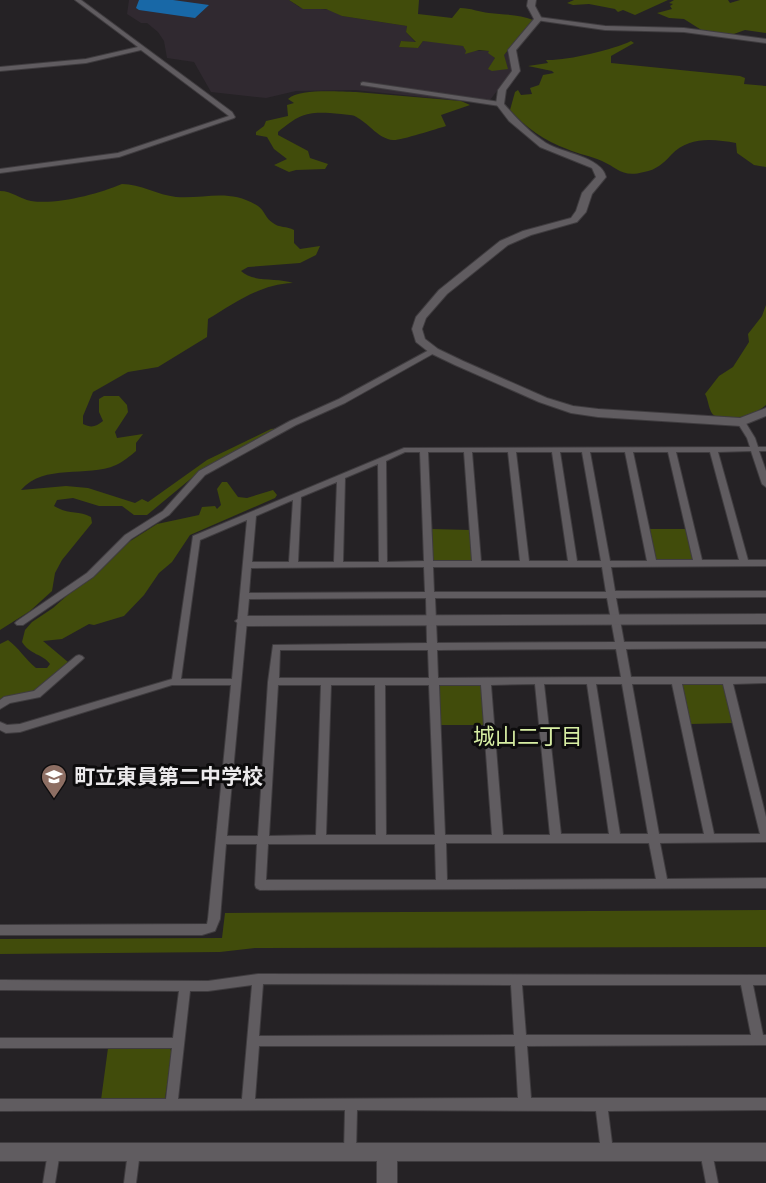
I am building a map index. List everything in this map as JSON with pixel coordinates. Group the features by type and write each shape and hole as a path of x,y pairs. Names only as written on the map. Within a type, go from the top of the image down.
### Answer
{"street":[{"path":"0,171 119,155 232,117 230,113 78,0"},
{"path":"532,0 531,6 538,19"},
{"path":"538,19 605,28 684,30 766,41"},
{"path":"500,104 502,90 516,71 512,50 538,19"},
{"path":"0,69 86,61 142,48"},
{"path":"363,84 500,104 512,119 543,145 595,166 601,177 587,193 581,212 574,220 527,233 504,243 443,292 421,318 417,329 420,340 434,351 543,400 570,409 598,413 741,422 766,412"},
{"path":"20,623 90,575 128,537 166,513 202,473 293,423 342,401 434,351"},
{"path":"741,422 755,449 766,484"},
{"path":"628,449 652,564"},
{"path":"671,449 698,564"},
{"path":"713,449 744,563"},
{"path":"176,682 196,538 404,450 766,449"},
{"path":"424,450 442,884"},
{"path":"468,450 477,564"},
{"path":"512,450 525,564"},
{"path":"556,450 573,564"},
{"path":"586,450 662,884"},
{"path":"382,460 383,565"},
{"path":"338,565 340,478"},
{"path":"293,565 297,496"},
{"path":"0,930 211,928 214,919 222,840 252,515"},
{"path":"248,565 766,563"},
{"path":"244,596 766,594"},
{"path":"242,621 766,619"},
{"path":"766,645 276,647 260,885 766,883"},
{"path":"0,705 11,699 37,694 79,658"},
{"path":"676,680 710,838"},
{"path":"222,840 766,838 727,680"},
{"path":"273,682 766,680"},
{"path":"321,839 326,681"},
{"path":"380,681 381,840"},
{"path":"486,681 498,839"},
{"path":"539,681 556,839"},
{"path":"591,681 615,838"},
{"path":"0,726 6,729 20,728 176,682 236,682"},
{"path":"248,1105 258,979"},
{"path":"0,985 216,986 258,979 766,980"},
{"path":"516,979 525,1104"},
{"path":"253,1041 762,1040 746,980"},
{"path":"171,1105 185,986"},
{"path":"0,1043 179,1043"},
{"path":"0,1105 766,1104"},
{"path":"350,1152 351,1105"},
{"path":"601,1105 607,1151"},
{"path":"0,1152 766,1152"},
{"path":"49,1183 54,1152"},
{"path":"130,1183 134,1152"},
{"path":"387,1152 387,1183"},
{"path":"706,1152 712,1183"}],"shaded area":[{"path":"129,0 289,0 299,7 332,10 342,16 407,26 406,32 415,42 401,41 399,47 418,48 423,41 436,41 463,46 467,51 489,51 495,58 494,60 507,52 513,70 490,100 490,104 355,90 296,91 266,98 211,92 194,62 167,58 164,41 158,32 147,23 141,23 127,14"}],"green space":[{"path":"289,0 419,0 418,14 452,18 460,8 464,8 533,20 504,55 508,69 492,71 488,69 495,58 488,53 489,51 479,50 465,54 463,46 423,41 418,48 399,47 401,41 416,42 406,32 407,26 342,16 326,9 303,9"},
{"path":"574,0 668,0 635,15 623,10 618,12 615,9 589,4 567,3"},
{"path":"674,0 728,0 730,3 740,0 766,0 766,33 745,30 731,35 703,31 684,19 669,18 657,13 672,9 670,6 673,4 669,3"},
{"path":"631,41 634,43 611,56 611,63 740,76 745,78 744,84 766,86 766,167 754,165 737,153 736,143 702,140 678,149 652,170 637,174 625,173 602,161 571,151 543,138 510,110 515,92 518,90 521,95 532,94 530,88 539,85 543,75 554,73 528,66 548,63 546,60 589,54"},
{"path":"310,92 356,92 461,101 470,105 441,115 446,126 397,140 383,137 352,115 306,114 286,125 278,132 278,135 308,151 310,158 328,164 325,169 289,172 274,165 287,159 274,149 267,137 256,135 256,132 264,126 266,121 288,116 287,105 294,103 288,99"},
{"path":"122,184 176,197 237,197 258,206 275,225 294,230 294,243 300,249 320,246 316,255 300,263 248,267 241,271 252,277 293,283 270,287 238,301 208,319 207,337 158,367 128,372 93,392 83,416 83,424 96,426 103,421 99,412 99,399 104,396 119,396 127,405 128,412 115,432 117,438 143,434 136,443 136,451 119,464 105,469 41,477 30,482 21,490 66,486 88,488 135,503 142,499 148,502 207,460 271,429 279,428 199,472 147,515 134,515 122,506 99,506 73,498 57,500 54,506 64,511 91,517 92,523 62,560 55,573 52,591 30,611 0,630 0,191 41,202 90,195"},
{"path":"766,305 766,405 756,412 734,419 715,416 711,412 705,394 719,376 733,367 749,342 748,334 762,316"},
{"path":"222,482 227,482 238,497 247,498 273,490 277,495 275,498 190,535 172,562 159,573 144,595 124,616 94,625 89,624 62,639 43,641 68,662 36,692 0,701 0,644 8,640 36,668 47,668 50,664 29,650 22,642 25,630 32,622 53,608 124,545 157,524 199,515 202,507 215,506 217,509 221,505 217,489"},
{"path":"431,529 471,530 472,561 433,560"},
{"path":"648,529 686,529 694,560 656,561"},
{"path":"721,683 724,686 733,723 690,724 682,684"},
{"path":"442,684 481,685 485,725 439,725 438,687"},
{"path":"766,910 766,947 255,948 220,952 0,954 0,939 222,938 225,913"},
{"path":"108,1048 170,1048 172,1053 165,1098 101,1100"}],"water":[{"path":"139,0 173,0 209,5 195,18 139,10 136,8"}],"place":[{"name":"町立東員第二中学校","path":"54,800"}],"district":[{"name":"城山二丁目","path":"528,736"}]}
